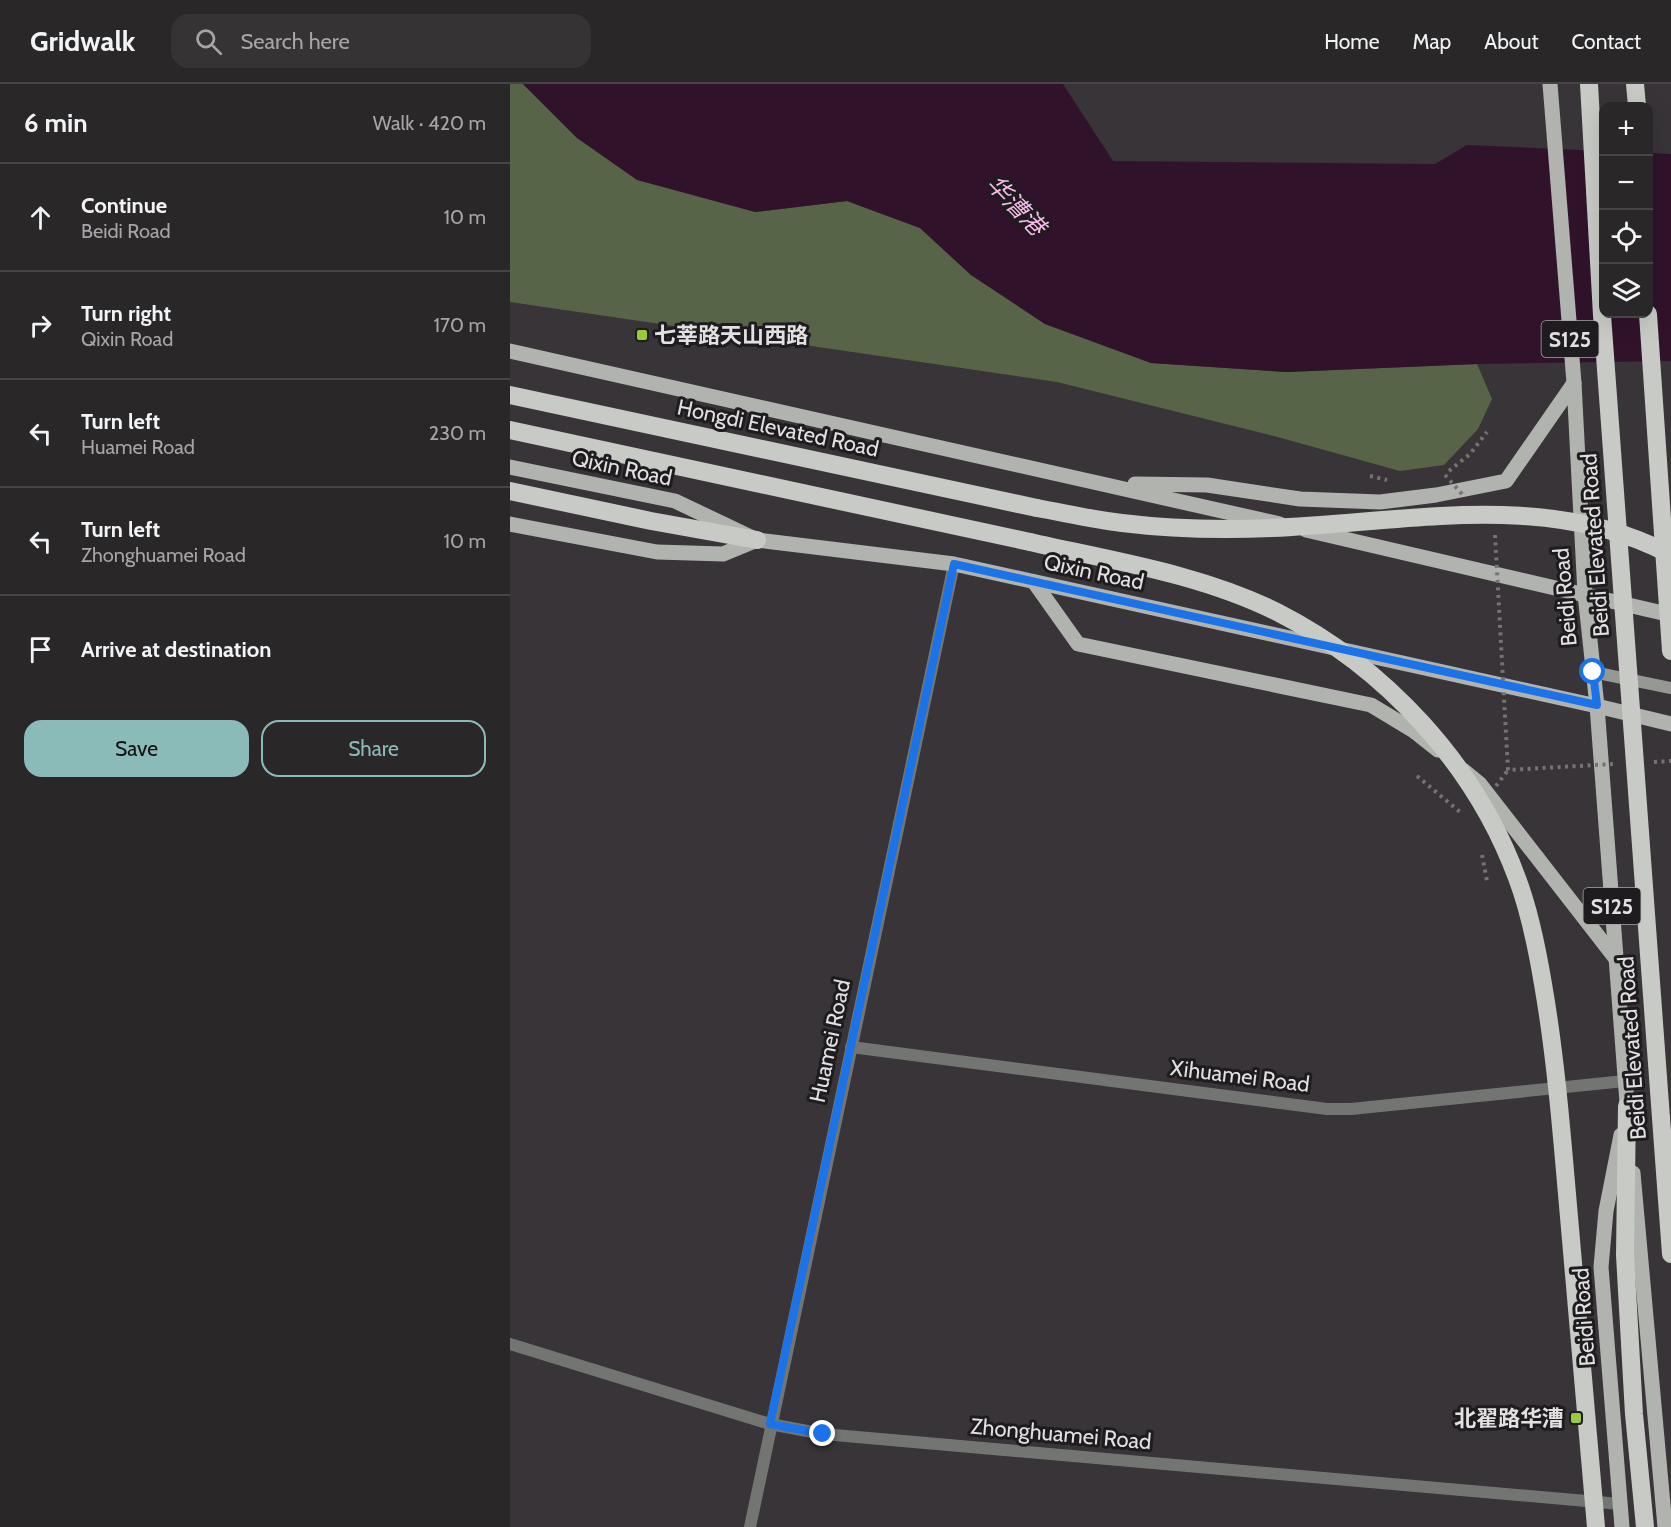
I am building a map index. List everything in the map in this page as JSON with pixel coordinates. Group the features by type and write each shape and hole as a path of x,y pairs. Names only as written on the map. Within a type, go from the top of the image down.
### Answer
{"highway":[{"name":"Beidi Elevated Road","path":"1589,84 1602,315 1671,1254"},
{"path":"1635,84 1636,102"},
{"path":"1648,318 1671,651"},
{"name":"Hongdi Elevated Road","path":"510,394 1037,508 1119,523 1272,528 1456,514 1518,516 1586,524 1650,543 1671,555"},
{"path":"510,430 1030,542 1189,579 1234,594 1276,612 1319,636 1392,692 1425,726 1465,777 1493,823 1518,878 1536,946 1551,1032 1596,1527"},
{"path":"510,491 651,521 757,540"},
{"path":"1627,1106 1626,1255 1634,1414 1645,1527"}],"main road":[{"name":"Beidi Road","path":"1550,84 1574,383 1586,594 1597,705 1627,1106 1665,1527"},
{"path":"510,351 1106,484 1671,615"},
{"path":"1106,484 1207,485 1300,500 1380,502 1436,495 1506,481 1574,383"},
{"name":"Qixin Road","path":"510,467 675,501 757,540 954,564 1597,705 1671,724"},
{"path":"510,524 657,552 723,554 757,540"},
{"path":"1034,582 1078,644 1371,705 1414,731 1480,784 1616,959"},
{"path":"1593,672 1671,688"},
{"name":"Beidi Road","path":"1622,1527 1601,1267 1606,1210 1627,1106"}],"street":[{"name":"Huamei Road","path":"750,1527 954,564"},
{"name":"Xihuamei Road","path":"851,1047 1327,1109 1351,1109 1625,1081"},
{"name":"Zhonghuamei Road","path":"510,1344 770,1424 823,1434 1620,1504"}],"path":[{"path":"1437,477 1445,475 1470,454 1487,432"},
{"path":"1370,476 1392,481"},
{"path":"1495,533 1508,770 1624,763"},
{"path":"1648,762 1671,760"},
{"path":"1417,776 1463,815"},
{"path":"1482,854 1487,881"}],"green space":[{"path":"510,84 523,84 577,138 755,212 847,201 920,228 971,275 1045,324 1151,363 1287,372 1477,364 1492,399 1478,429 1444,465 1400,471 1274,436 1057,382 510,302"}],"water":[{"name":"华漕港","path":"523,84 1063,84 1113,161 1435,164 1467,145 1599,151 1599,318 1653,318 1653,153 1671,154 1671,361 1477,364 1287,372 1151,363 1045,324 971,275 920,228 847,201 755,212 637,180 577,138"}],"place":[{"name":"七莘路天山西路","path":"642,335"},
{"name":"北翟路华漕","path":"1576,1418"}],"route":[{"path":"823,1434 770,1424 954,564 1597,705 1593,672"}]}
